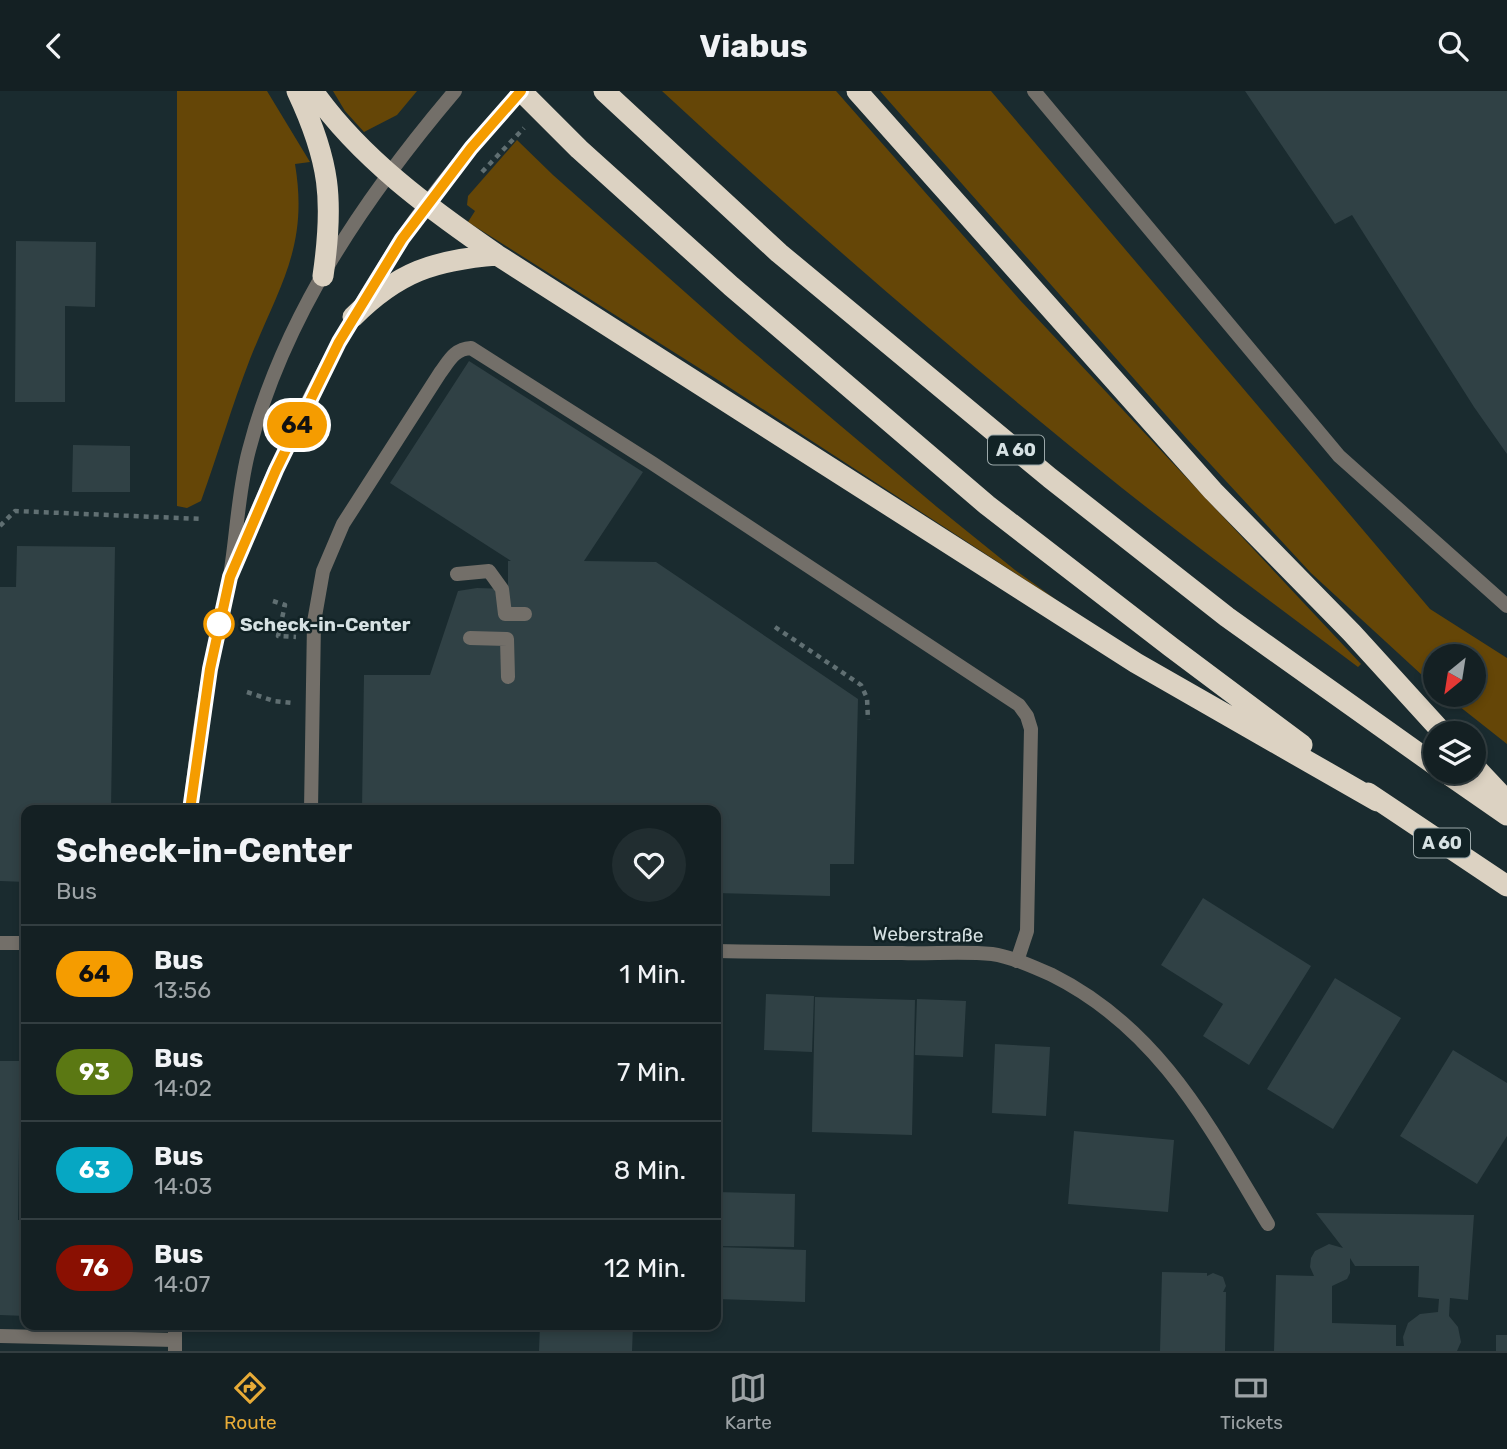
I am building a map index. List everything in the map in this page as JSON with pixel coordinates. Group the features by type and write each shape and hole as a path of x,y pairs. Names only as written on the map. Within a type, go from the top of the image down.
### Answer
{"highway":[{"path":"297,91 320,145 328,184 328,224 323,276"},
{"path":"313,91 355,141 389,173 426,204 497,255 1136,663 1377,800"},
{"name":"A 60","path":"521,91 579,149 752,304 987,505 1161,640 1377,800 1507,886"},
{"name":"A 60","path":"604,91 779,253 1050,478 1227,617 1423,756"},
{"path":"857,91 1213,491 1352,633 1432,721"},
{"path":"353,317 371,298 408,274 439,264 497,255"},
{"path":"1486,779 1507,801"},
{"path":"1462,784 1507,815"}],"street":[{"path":"191,805 210,669 230,577 241,487 258,418 281,358 323,276 389,173 455,91"},
{"path":"230,577 297,423 353,317 426,204 521,91"},
{"path":"1034,91 1339,456 1507,606"},
{"path":"311,805 313,638 318,589 328,557 343,524 440,373 454,353 471,348 659,467 1018,705 1027,716 1031,729 1027,931 1017,961"},
{"path":"457,574 489,571 502,589 505,614 525,614"},
{"path":"470,638 507,639 508,677"},
{"path":"0,943 21,943"},
{"name":"Weberstraße","path":"721,951 993,954 1017,961 1071,985 1113,1014 1157,1056 1185,1089 1268,1224"},
{"path":"0,1336 175,1346"}],"path":[{"path":"479,174 533,119"},
{"path":"0,526 15,511 203,519"},
{"path":"273,601 285,605 278,636 313,638"},
{"path":"775,627 861,685 867,698 868,720"},
{"path":"247,692 274,701 312,703"}],"shaded area":[{"path":"177,91 267,91 310,162 295,164 298,219 289,265 243,376 201,501 187,508 177,506"},
{"path":"333,91 417,91 397,115 364,132 345,111"},
{"path":"662,91 836,91 1019,299 1361,664 1358,667 1239,578 1063,440 831,244"},
{"path":"880,91 991,91 1430,609 1485,644 1423,644 1423,676 1311,573 1188,440"},
{"path":"517,140 739,340 937,507 1058,601 718,380 468,222 475,211 467,205 468,196"},
{"path":"1486,645 1507,658 1507,744 1486,727 1486,721 1478,721 1460,707 1486,707"}],"building":[{"path":"1245,91 1507,91 1507,454 1474,407 1352,215 1335,224"},
{"path":"16,241 96,242 95,307 65,306 65,402 15,402"},
{"path":"469,361 643,472 584,561 656,562 858,699 854,864 830,864 830,896 721,893 721,805 362,805 364,675 430,675 458,591 477,588 508,589 508,561 511,561 390,483"},
{"path":"73,445 130,446 130,492 72,492"},
{"path":"17,546 115,547 111,805 21,805 21,882 0,881 0,587 16,587"},
{"path":"1203,898 1311,966 1249,1065 1203,1036 1223,1004 1161,965"},
{"path":"1335,978 1401,1018 1333,1129 1267,1089"},
{"path":"766,994 814,996 812,1052 764,1050"},
{"path":"815,997 915,1000 912,1135 812,1132"},
{"path":"917,999 966,1001 963,1057 915,1055"},
{"path":"995,1044 1050,1047 1046,1116 992,1113"},
{"path":"1453,1050 1507,1083 1507,1136 1477,1184 1400,1136"},
{"path":"0,1061 21,1061 18,1220 21,1220 21,1316 0,1315"},
{"path":"1074,1131 1174,1140 1168,1212 1068,1204"},
{"path":"721,1192 795,1194 794,1247 721,1246"},
{"path":"1316,1213 1474,1215 1468,1300 1450,1298 1449,1316 1458,1327 1461,1342 1457,1351 1274,1351 1276,1275 1314,1276 1310,1267 1315,1251 1329,1244 1343,1248","holes":["1350,1258 1355,1266 1419,1266 1418,1297 1439,1299 1438,1312 1420,1314 1408,1323 1403,1337 1404,1346 1396,1346 1396,1325 1332,1323 1332,1286 1347,1279 1350,1273"]},
{"path":"721,1247 806,1250 805,1302 721,1299"},
{"path":"1162,1272 1207,1273 1207,1276 1213,1273 1223,1277 1226,1286 1223,1292 1226,1292 1225,1351 1160,1351"},
{"path":"540,1330 633,1330 632,1351 539,1351"},
{"path":"1496,1335 1507,1335 1507,1351 1496,1351"}],"bus line":[{"name":"64","path":"191,805 210,669 230,577 297,423 361,303 402,239 471,148 521,91"}],"place":[{"name":"Scheck-in-Center","path":"219,624"}]}
